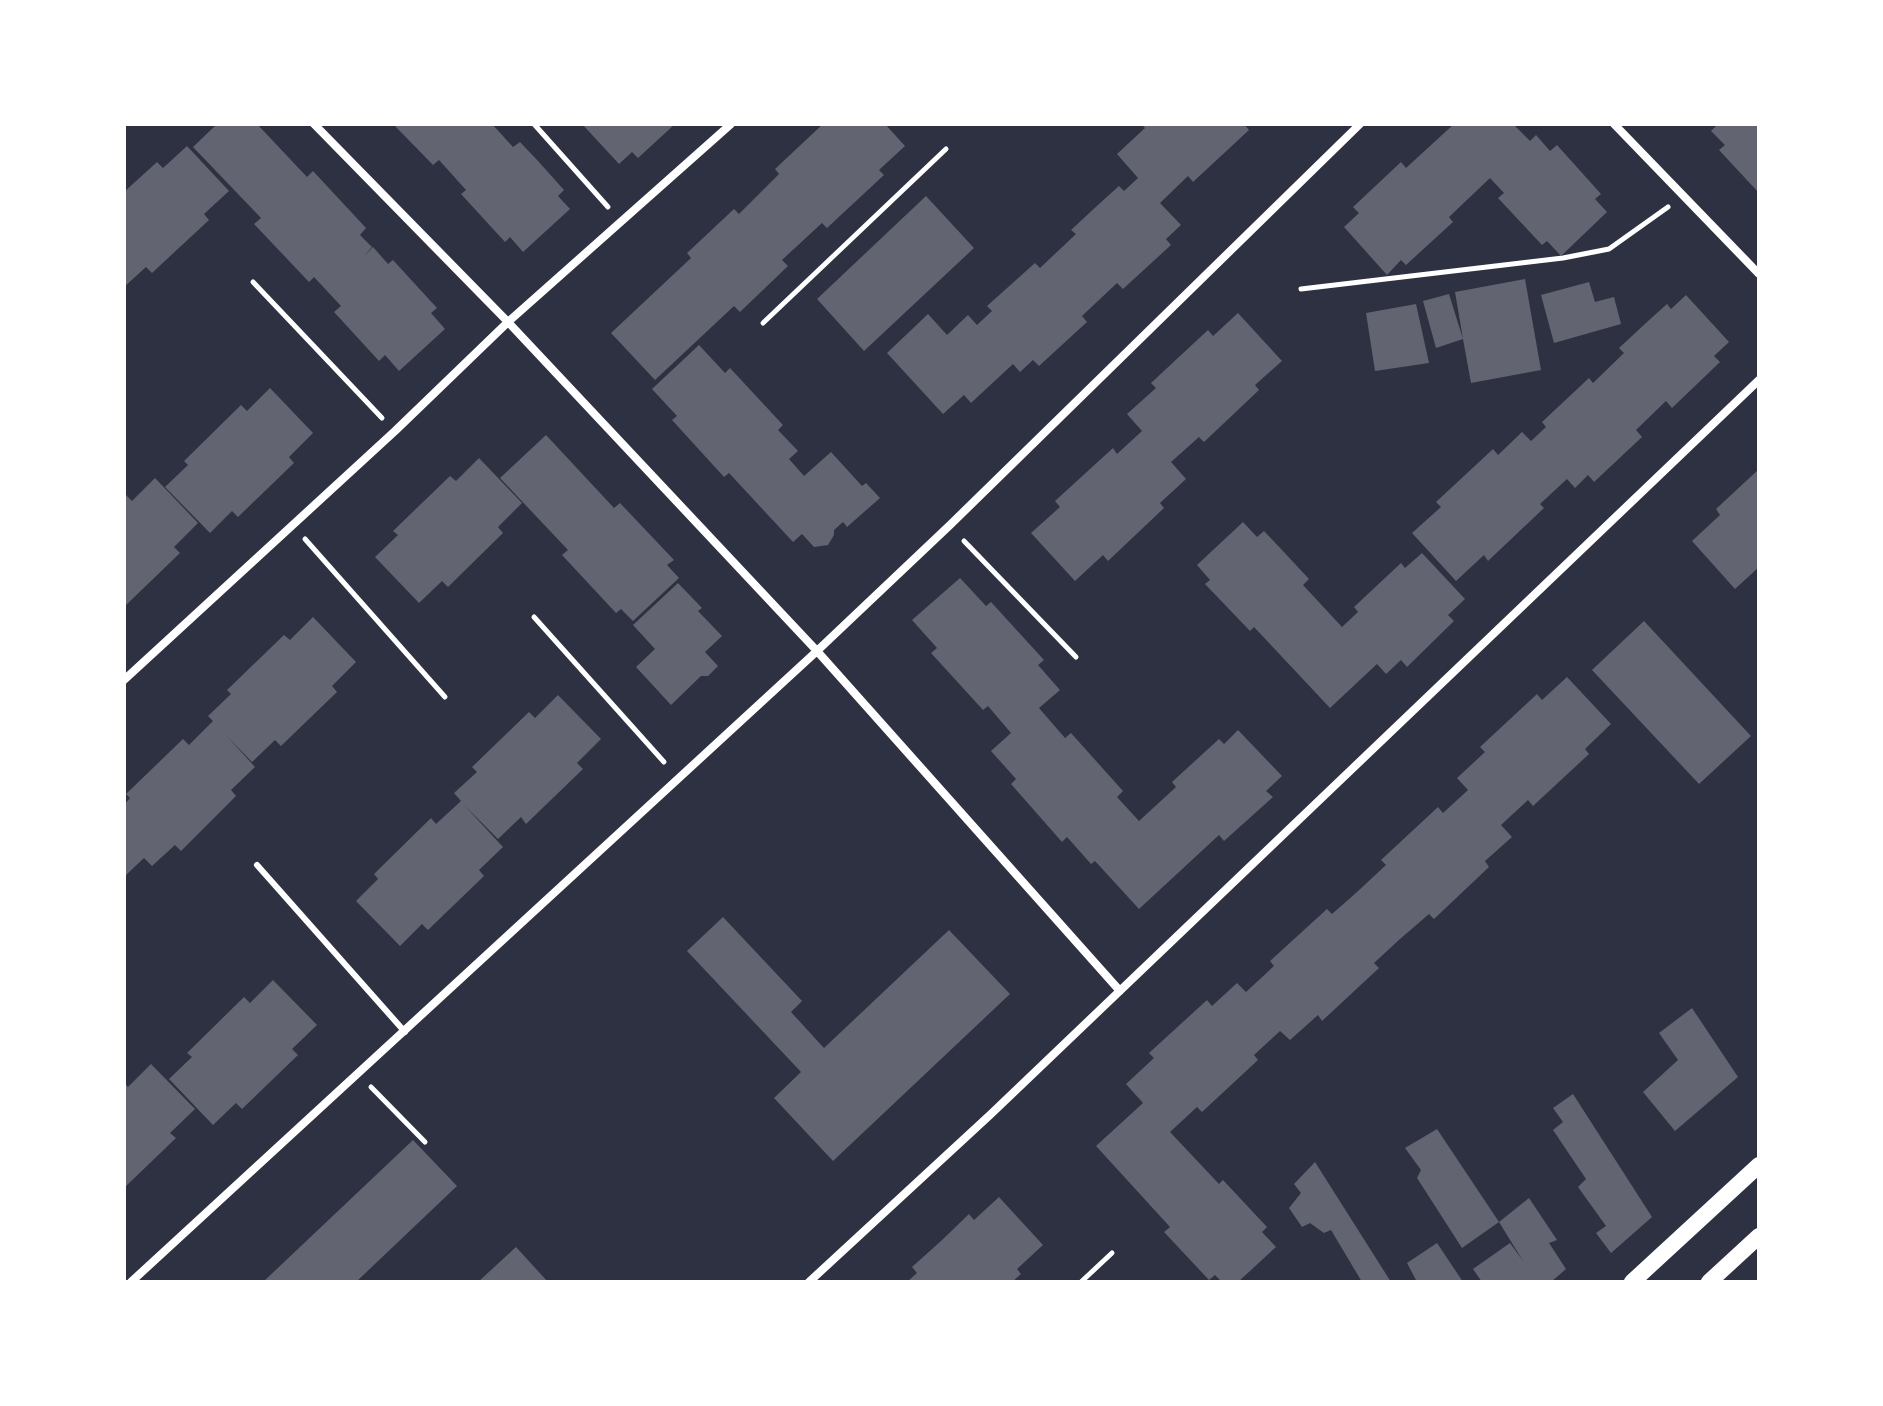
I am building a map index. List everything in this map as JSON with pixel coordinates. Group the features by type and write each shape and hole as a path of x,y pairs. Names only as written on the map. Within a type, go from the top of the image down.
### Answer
{"main road":[{"path":"1632,1282 1759,1165"},
{"path":"1709,1282 1759,1236"}],"street":[{"path":"314,124 508,322 817,651 1120,991"},
{"path":"124,680 395,431 508,322 731,124"},
{"path":"131,1282 817,651 1360,124"},
{"path":"1614,124 1759,274"},
{"path":"809,1282 1120,991 1759,380"}],"lane":[{"path":"257,865 405,1032"}],"path":[{"path":"534,124 622,223"},
{"path":"763,323 946,149"},
{"path":"1301,289 1563,258 1609,249 1683,196"},
{"path":"253,282 395,431"},
{"path":"293,525 445,697"},
{"path":"950,525 1076,657"},
{"path":"534,617 678,778"},
{"path":"359,1075 425,1142"},
{"path":"1081,1282 1112,1253"}],"building":[{"path":"217,124 257,124 307,177 313,171 366,228 360,235 372,247 364,256 373,247 388,264 393,260 437,308 431,313 445,329 399,371 385,355 379,361 334,312 341,306 314,277 309,282 254,224 261,218 193,147"},
{"path":"393,124 492,124 513,147 520,142 538,161 564,190 558,196 570,209 523,252 510,237 505,242 461,194 466,190 439,160 433,165"},
{"path":"582,124 675,124 638,158 632,152 619,164"},
{"path":"823,124 885,124 905,146 879,170 884,175 827,228 822,223 782,260 788,266 740,312 734,306 655,380 611,333 691,258 687,253 734,209 739,214 779,174 775,169"},
{"path":"1141,124 1244,124 1249,130 1193,182 1188,176 1160,203 1181,225 1166,239 1171,245 1123,289 1117,283 1082,316 1087,322 1039,366 1033,360 1020,372 1013,364 971,403 964,395 943,414 887,353 928,314 947,335 968,315 977,325 992,311 987,306 1035,263 1040,268 1076,234 1071,230 1119,186 1124,191 1138,178 1117,154 1145,128"},
{"path":"1454,124 1513,124 1530,141 1536,135 1550,151 1557,145 1601,194 1595,199 1607,212 1561,256 1547,241 1542,245 1498,198 1504,193 1490,178 1449,217 1453,222 1406,265 1401,260 1387,275 1344,227 1359,213 1353,207 1401,162 1406,168"},
{"path":"1718,124 1759,124 1759,193 1719,150 1725,145 1711,131"},
{"path":"187,146 229,191 204,214 209,220 152,273 146,267 124,287 124,192 157,162 163,168"},
{"path":"926,196 974,248 864,351 817,299"},
{"path":"1525,279 1541,370 1471,383 1455,292"},
{"path":"1589,282 1595,302 1614,297 1621,324 1554,343 1541,295"},
{"path":"1449,294 1463,339 1436,348 1423,301"},
{"path":"1686,295 1729,342 1714,356 1720,362 1672,408 1666,401 1636,430 1642,437 1594,482 1588,475 1575,488 1567,479 1540,504 1544,508 1488,561 1484,555 1456,581 1412,533 1441,507 1436,502 1493,449 1498,455 1522,432 1531,441 1546,427 1542,422 1589,378 1593,383 1624,353 1619,348 1667,304 1671,309"},
{"path":"1416,304 1429,363 1375,371 1366,313"},
{"path":"1238,313 1282,361 1255,385 1259,390 1204,442 1199,437 1171,462 1186,479 1160,503 1164,508 1108,561 1103,555 1075,581 1031,533 1060,507 1055,501 1113,448 1117,454 1142,431 1127,414 1156,388 1151,383 1208,330 1213,336"},
{"path":"699,345 725,373 730,368 783,425 778,430 798,451 789,459 804,476 831,452 862,486 866,483 880,498 847,527 843,522 834,530 828,545 814,547 802,534 793,542 729,473 724,477 672,420 677,416 652,389"},
{"path":"270,388 313,433 289,457 294,463 238,517 232,511 210,533 165,487 188,465 184,461 241,405 247,411"},
{"path":"546,435 614,508 620,503 674,560 667,565 679,578 633,621 621,609 616,613 562,555 568,550 500,478"},
{"path":"479,458 522,503 498,527 503,533 448,587 442,581 419,603 375,557 398,535 393,531 450,476 456,481"},
{"path":"1759,469 1759,567 1735,589 1692,541 1720,515 1716,509"},
{"path":"155,478 198,523 174,547 180,553 124,607 124,497 126,495 132,501"},
{"path":"1243,522 1257,537 1264,531 1282,550 1309,579 1303,585 1342,627 1358,612 1354,607 1401,563 1405,568 1422,553 1465,599 1448,615 1454,621 1407,667 1401,660 1386,674 1377,664 1330,708 1254,627 1250,631 1205,584 1210,580 1197,565"},
{"path":"960,578 986,606 991,602 1044,660 1038,665 1060,690 1039,708 1065,738 1071,733 1123,791 1117,797 1139,821 1176,787 1172,782 1219,739 1224,744 1238,730 1282,776 1266,791 1273,797 1224,841 1219,835 1139,909 1095,861 1091,864 1067,837 1062,842 1011,784 1016,779 991,751 1011,733 988,706 983,710 931,653 937,648 912,620"},
{"path":"678,583 702,608 698,611 722,636 705,652 718,666 708,676 701,676 671,705 636,667 655,649 633,625"},
{"path":"313,617 356,662 332,686 337,692 281,746 275,740 252,762 226,735 255,767 231,790 236,796 181,851 175,845 152,866 144,858 124,877 124,805 130,798 126,794 183,739 189,745 213,721 208,716 231,694 227,690 284,635 290,640"},
{"path":"1644,621 1751,736 1699,784 1592,670"},
{"path":"1567,677 1611,724 1585,749 1589,754 1533,806 1528,800 1501,825 1512,837 1485,861 1489,867 1434,919 1429,914 1400,939 1374,963 1379,968 1322,1021 1318,1015 1290,1040 1280,1031 1254,1055 1258,1060 1202,1112 1197,1107 1170,1132 1219,1184 1223,1180 1267,1227 1262,1232 1276,1247 1238,1282 1222,1282 1215,1275 1209,1280 1164,1232 1170,1227 1096,1146 1143,1103 1126,1084 1154,1058 1149,1053 1207,1000 1212,1006 1237,983 1246,992 1274,966 1270,961 1327,909 1332,914 1386,865 1381,860 1438,807 1443,813 1468,790 1457,778 1485,752 1480,747 1537,694 1542,700"},
{"path":"558,695 601,739 577,763 583,769 526,824 521,817 498,839 464,805 503,847 479,870 484,876 428,930 422,924 400,946 356,901 378,879 374,874 431,818 436,824 461,801 454,793 477,772 472,767 529,712 535,718"},
{"path":"723,917 802,1001 791,1012 824,1048 949,930 1010,994 833,1161 774,1098 801,1072 687,951"},
{"path":"273,980 317,1025 292,1049 298,1055 242,1109 236,1103 213,1125 169,1079 192,1057 187,1053 244,997 250,1003"},
{"path":"1692,1008 1738,1077 1675,1131 1643,1092 1678,1060 1659,1033"},
{"path":"151,1064 195,1109 170,1133 176,1138 124,1188 124,1083 128,1087"},
{"path":"1573,1094 1652,1217 1611,1253 1596,1233 1606,1226 1578,1187 1586,1179 1553,1130 1563,1122 1553,1108"},
{"path":"1437,1129 1499,1222 1462,1248 1417,1178 1421,1170 1405,1148"},
{"path":"413,1140 457,1186 356,1282 263,1282"},
{"path":"1315,1162 1391,1282 1362,1282 1331,1230 1324,1233 1310,1223 1302,1227 1289,1208 1301,1193 1294,1184"},
{"path":"999,1197 1043,1245 1017,1269 1021,1274 1012,1282 907,1282 917,1273 912,1267 969,1214 974,1220"},
{"path":"1529,1198 1557,1240 1549,1243 1566,1269 1551,1282 1482,1282 1473,1269 1510,1243 1523,1261 1499,1222"},
{"path":"1437,1243 1463,1282 1412,1282 1416,1280 1407,1263"},
{"path":"516,1247 548,1282 478,1282"}]}
